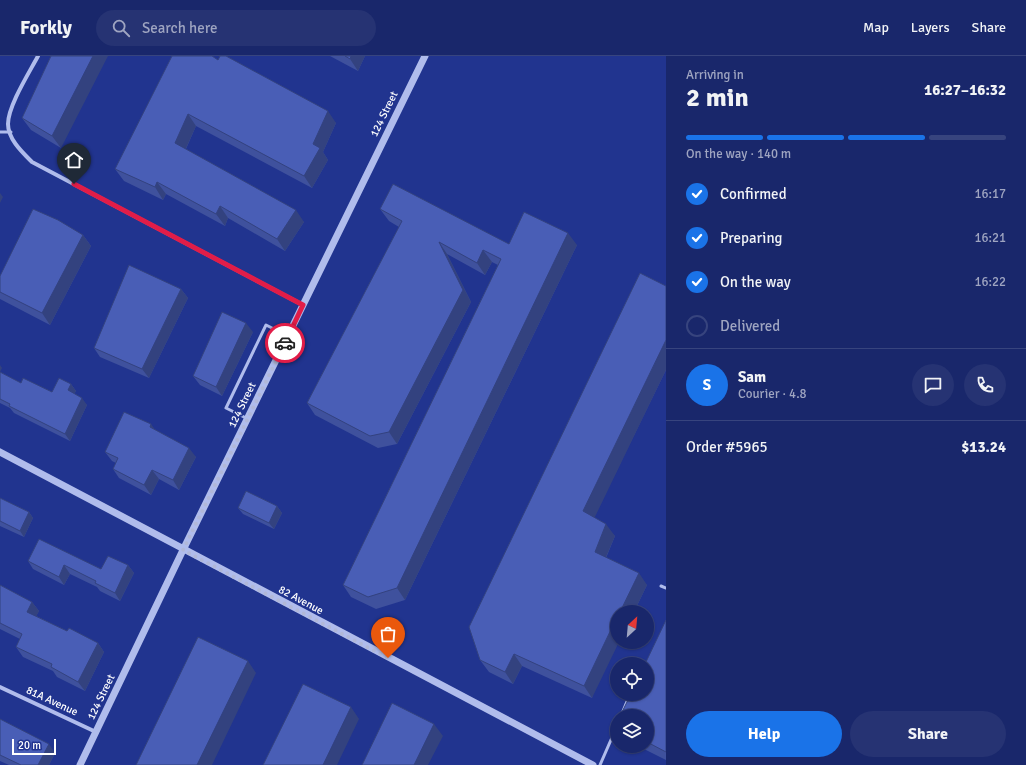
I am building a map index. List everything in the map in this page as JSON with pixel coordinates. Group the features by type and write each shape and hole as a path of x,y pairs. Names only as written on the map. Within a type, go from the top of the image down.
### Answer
{"street":[{"path":"38,56 11,110 8,124 13,138 20,150 32,162 303,305"},
{"name":"124 Street","path":"80,765 183,550 425,56"},
{"name":"82 Avenue","path":"0,452 183,550 593,765"},
{"name":"81A Avenue","path":"0,687 96,732"}],"lane":[{"path":"0,132 11,132"},
{"path":"248,418 226,408 256,346 266,326 288,336"},
{"path":"661,586 666,588"},
{"path":"600,765 610,742"}],"building":[{"path":"51,56 93,56 52,136 22,118"},
{"path":"172,56 212,56 218,60 220,56 226,56 328,111 313,144 320,148 304,176 188,114 175,143 296,210 277,239 220,206 216,214 157,182 155,187 115,169"},
{"path":"393,184 509,244 524,212 568,233 397,588 368,597 343,585 501,259 483,250 477,263 439,242 463,290 389,432 370,436 307,403 402,221 380,209"},
{"path":"33,209 58,220 83,235 42,313 0,292 0,276"},
{"path":"129,265 181,289 142,369 94,348"},
{"path":"640,273 666,286 666,340 583,511 606,524 595,552 639,573 623,605 610,605 610,632 584,686 514,654 505,672 480,660 469,627"},
{"path":"222,312 246,323 216,387 193,376"},
{"path":"0,372 21,383 23,378 52,392 59,378 71,384 68,390 82,398 65,434 9,406 10,404 0,399"},
{"path":"124,412 151,424 150,427 189,448 173,480 152,470 144,485 113,469 118,458 105,452"},
{"path":"246,491 277,506 269,523 238,508"},
{"path":"0,498 29,512 20,531 0,521"},
{"path":"39,539 101,569 108,556 128,565 115,593 95,583 96,581 64,565 59,577 28,561"},
{"path":"0,585 32,602 27,612 67,631 69,628 98,643 78,682 51,667 52,664 16,647 22,634 0,623"},
{"path":"666,620 666,752 654,746 654,709 624,709 628,701 654,701 654,657 648,657 652,649 654,649 654,645"},
{"path":"198,637 248,661 197,765 136,765"},
{"path":"303,684 351,707 323,765 263,765"},
{"path":"392,703 434,724 414,765 362,765"},
{"path":"0,719 49,744 38,765 21,765 0,755"}],"way so far":[{"path":"285,343 183,550 388,658"}],"route":[{"path":"74,184 303,305 285,343"}]}
